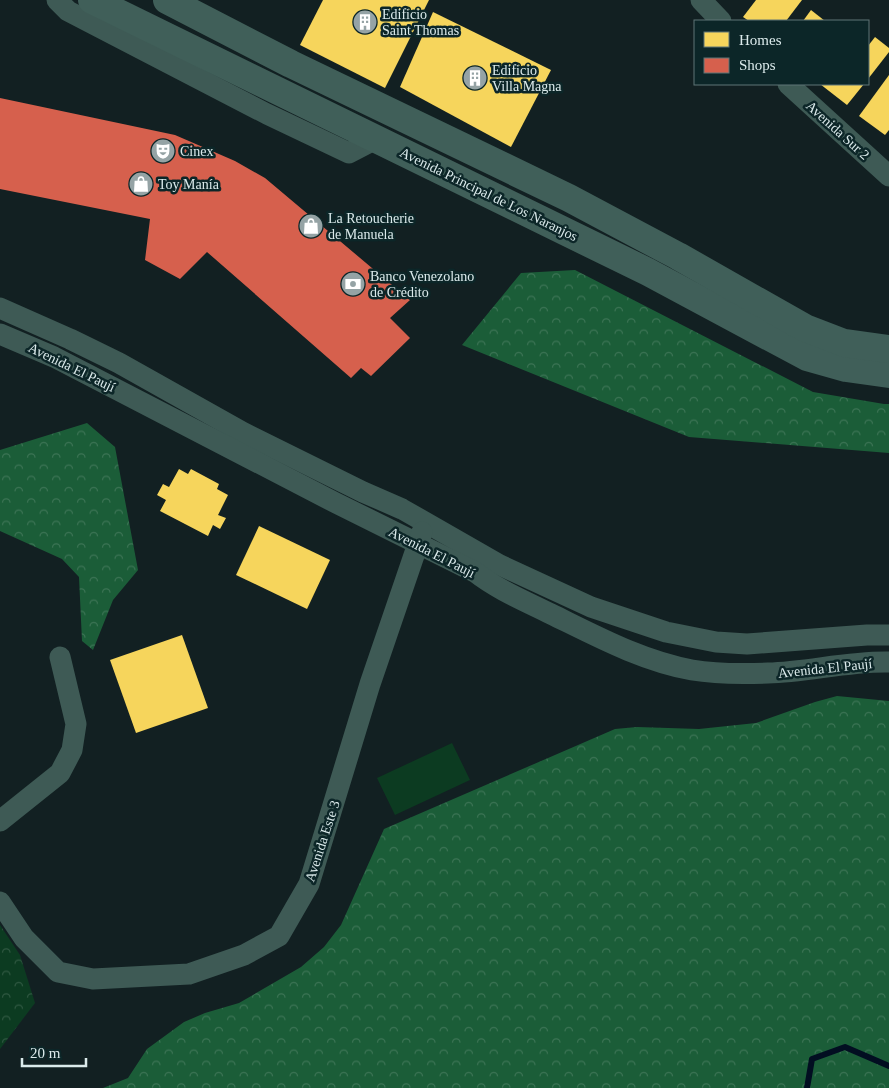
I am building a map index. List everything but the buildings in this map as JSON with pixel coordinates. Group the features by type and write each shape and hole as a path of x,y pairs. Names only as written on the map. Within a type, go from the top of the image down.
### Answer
{"main road":[{"name":"Avenida Principal de Los Naranjos","path":"92,0 648,272 807,357 846,368 889,374"},
{"path":"167,0 300,68 569,198 805,328 844,343 889,349"}],"street":[{"path":"57,0 68,11 267,114 349,153 376,139"},
{"path":"701,0 721,20"},
{"name":"Avenida Sur 2","path":"789,85 889,176"},
{"name":"Avenida El Paují","path":"0,308 70,339 242,432 426,522 500,565 556,593 591,607 666,632 716,642 747,644 867,635 889,636"},
{"name":"Avenida El Paují","path":"0,334 54,357 336,503 475,572 491,585 604,640 665,664 693,670 742,674 799,671 860,663 889,662"},
{"name":"Avenida Este 3","path":"0,902 24,938 58,972 93,979 189,974 244,955 279,936 309,884 370,684 426,522"},
{"path":"0,821 60,773 72,750 76,724 60,657"}],"green space":[{"path":"575,270 813,392 889,404 889,453 689,437 462,345 521,273"},
{"path":"87,423 115,447 138,570 113,600 93,650 82,641 79,577 62,559 0,531 0,450"},
{"path":"837,696 889,701 889,1088 103,1088 128,1078 147,1049 184,1022 205,1013 239,1003 301,967 324,947 341,925 384,829 615,729 637,727 699,729 756,723"},
{"path":"452,743 470,780 395,815 377,778"},
{"path":"0,925 20,955 35,1003 0,1049"}],"waterway":[{"path":"807,1088 812,1059 845,1047 889,1066"}],"place":[{"name":"Edificio Saint Thomas","path":"365,22"},
{"name":"Edificio Villa Magna","path":"475,78"},
{"name":"Cinex","path":"163,151"},
{"name":"Toy Manía","path":"141,184"},
{"name":"La Retoucherie de Manuela","path":"311,226"},
{"name":"Banco Venezolano de Crédito","path":"353,284"}]}
